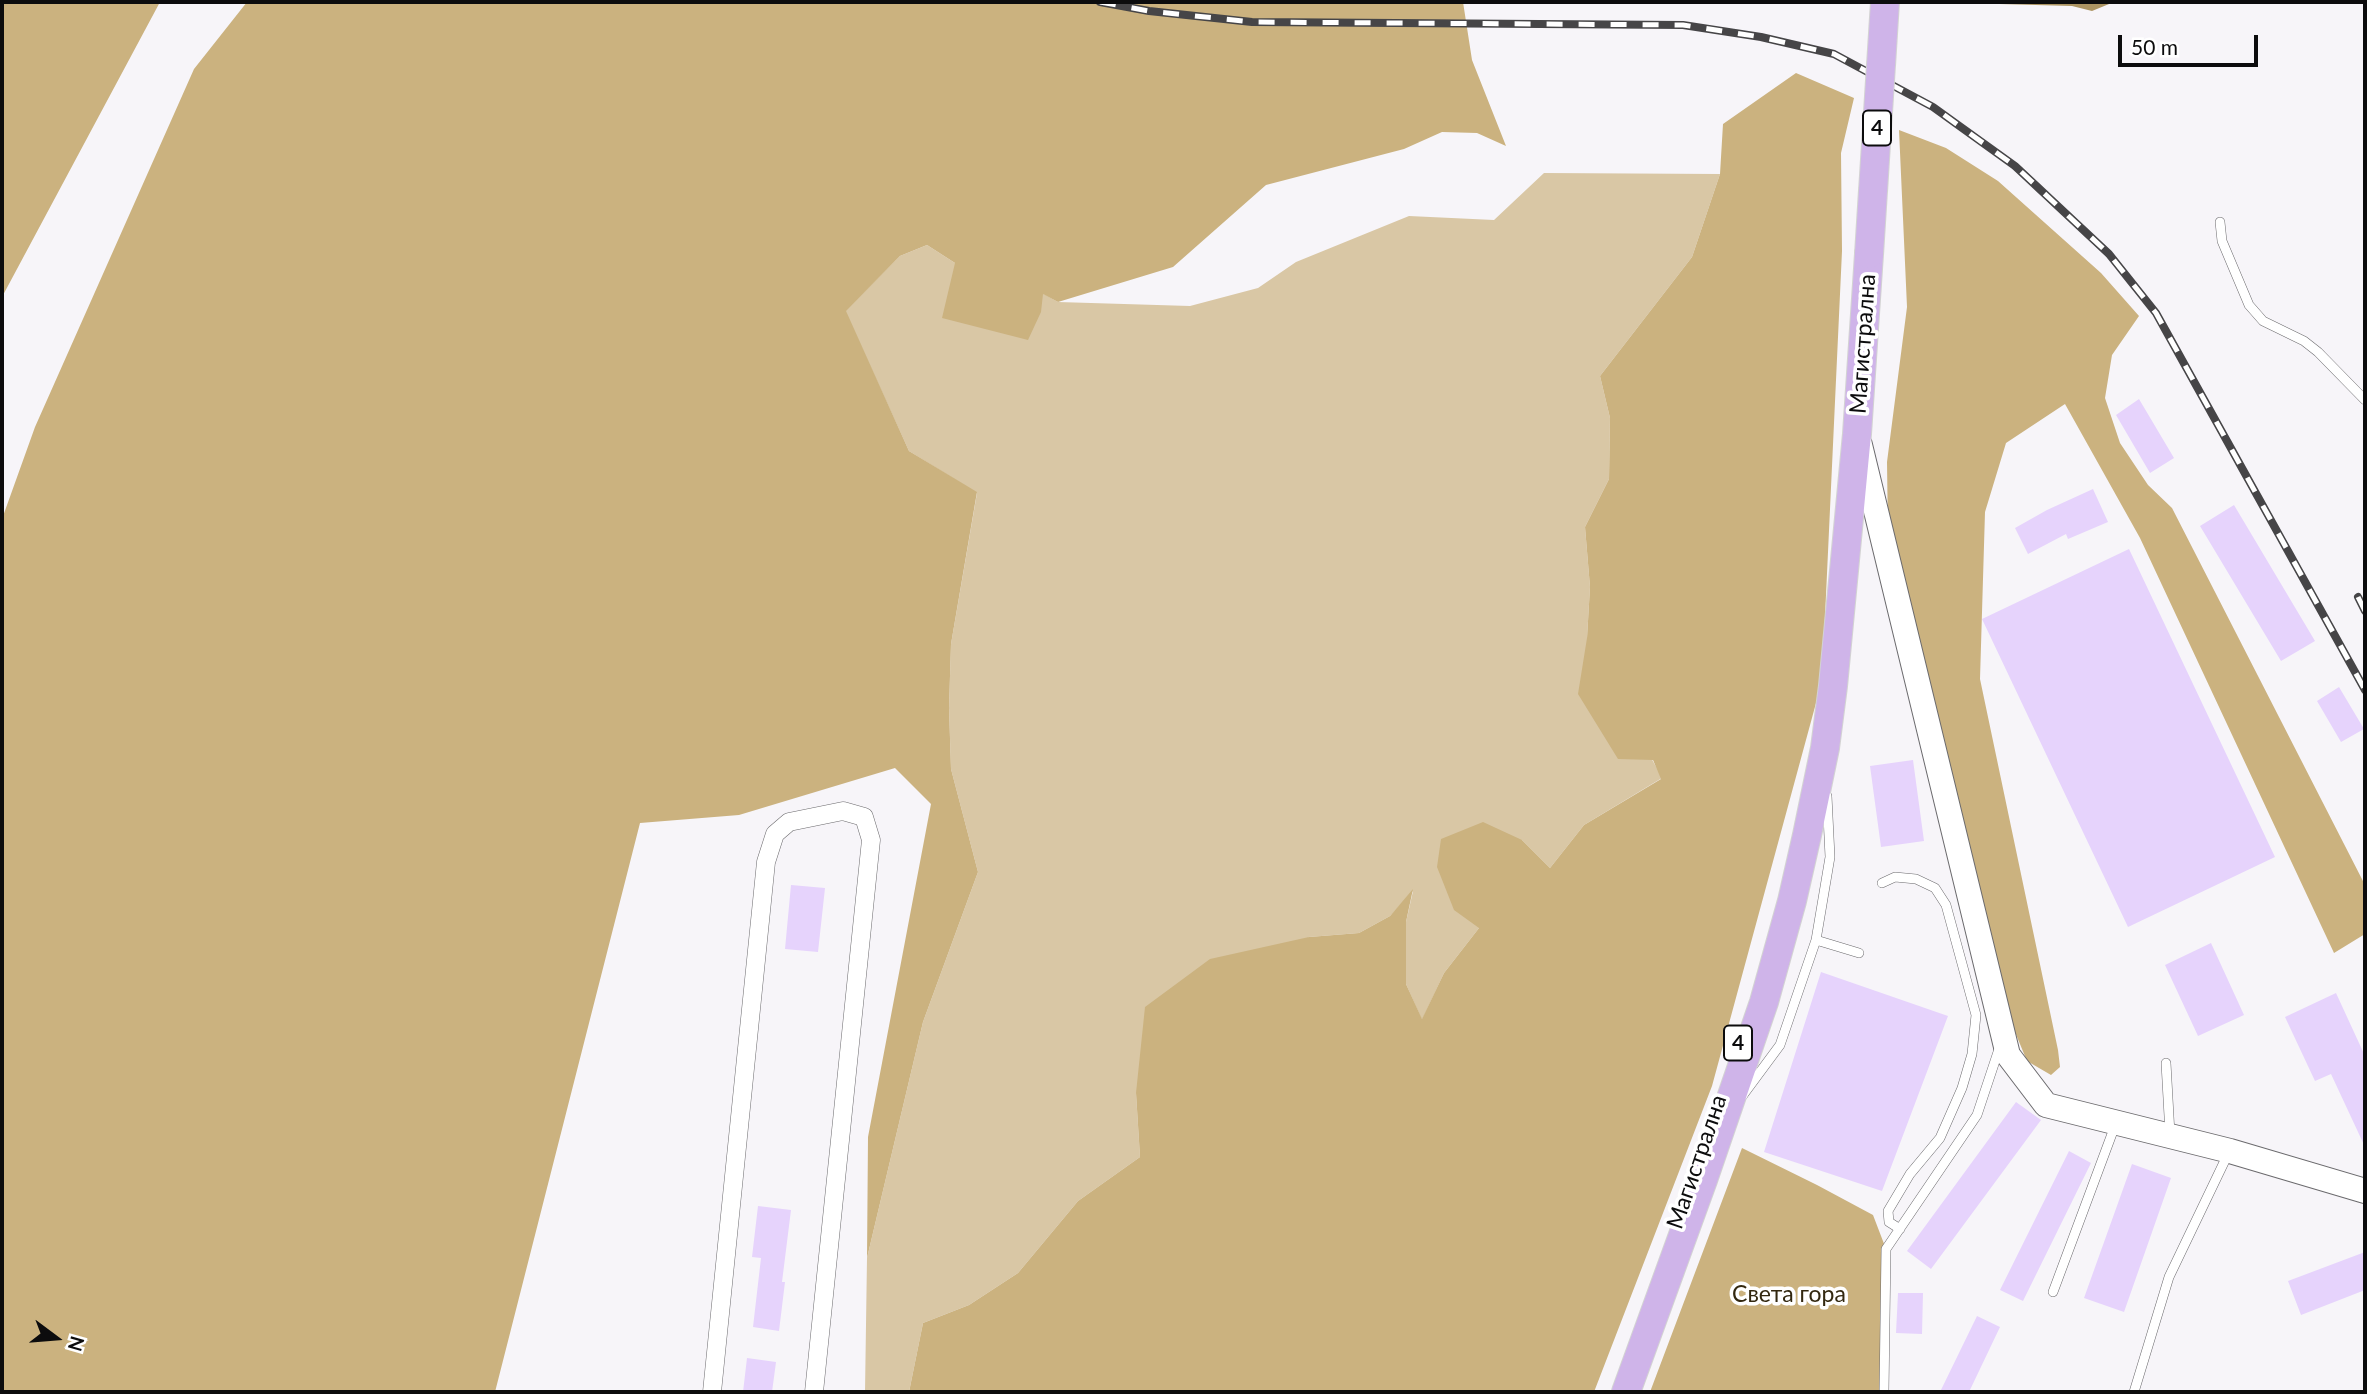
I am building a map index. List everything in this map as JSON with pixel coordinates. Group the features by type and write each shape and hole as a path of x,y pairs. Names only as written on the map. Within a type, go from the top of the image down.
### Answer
{"main road":[{"name":"Магистрална","path":"1626,1392 1724,1122 1764,1002 1792,901 1825,748 1857,434 1885,2"},
{"name":"Магистрална","path":"1615,1392 1753,999 1782,898 1815,745 1833,686"}],"street":[{"path":"1857,434 2008,1055 2046,1105 2230,1151 2365,1191"},
{"path":"712,1392 766,862 775,834 789,822 843,811 864,817 871,840 814,1392"}],"lane":[{"path":"2220,222 2222,241 2249,305 2263,321 2304,341 2318,352 2365,400"},
{"path":"1724,1122 1780,1045 1816,940 1830,857 1825,748"},
{"path":"1882,883 1895,877 1916,878 1935,888 1946,905 1976,1015 1972,1054 1962,1088 1940,1138 1910,1174 1888,1211 1891,1226 1900,1229"},
{"path":"1816,940 1859,953"},
{"path":"1884,1392 1886,1249 1978,1115 2003,1037"},
{"path":"2166,1063 2171,1136"},
{"path":"2053,1292 2116,1123"},
{"path":"2134,1392 2169,1277 2230,1151"}],"shaded area":[{"path":"1926,2 2114,2 2092,11 2072,6"},
{"path":"1544,173 1720,174 1692,257 1600,376 1610,418 1609,479 1585,527 1590,587 1587,638 1662,778 1584,825 1550,868 1522,840 1479,928 1444,973 1422,1020 1406,984 1406,922 1413,891 1390,916 1359,933 1309,937 1136,1093 1140,1157 1078,1201 1018,1273 969,1305 923,1323 909,1392 865,1392 867,1258 923,1022 978,872 951,769 949,708 951,644 977,493 909,451 845,311 900,256 927,245 955,263 1042,293 1058,302 1190,306 1258,288 1296,262 1409,216 1494,220"}],"green space":[{"path":"2,2 160,2 2,297"},
{"path":"247,2 1463,2 1472,60 1506,146 1477,133 1442,132 1404,149 1266,185 1173,267 1058,302 1043,294 1041,312 1028,340 942,318 955,263 927,245 900,256 846,311 909,451 977,492 951,644 949,708 951,769 978,872 923,1022 867,1258 868,1137 931,804 895,768 739,815 640,823 495,1392 2,1392 2,519 35,427 194,69"},
{"path":"1796,73 1854,98 1841,153 1842,251 1822,681 1712,1086 1594,1392 909,1392 923,1323 969,1305 1018,1273 1078,1201 1140,1157 1136,1093 1145,1007 1210,959 1309,937 1359,933 1390,916 1413,889 1406,922 1406,984 1422,1019 1444,973 1479,928 1454,910 1437,867 1441,839 1483,822 1522,840 1550,868 1584,825 1661,779 1653,760 1618,759 1578,694 1587,638 1590,587 1585,527 1609,479 1610,418 1600,376 1692,257 1720,174 1723,124"},
{"path":"1899,130 1946,148 1998,181 2101,273 2139,316 2112,355 2105,398 2120,443 2148,485 2172,508 2365,885 2365,934 2334,953 2140,538 2065,404 2006,443 1985,512 1980,679 2058,1050 2060,1067 2051,1075 2027,1061 2015,1032 1888,537 1887,462 1907,307"},
{"name":"Света гора","path":"1742,1148 1873,1215 1886,1249 1884,1392 1650,1392"}],"building":[{"path":"2139,399 2174,458 2150,473 2116,415"},
{"path":"2093,489 2108,522 2068,539 2066,534 2028,554 2015,528"},
{"path":"2234,505 2315,641 2281,661 2200,526"},
{"path":"2129,549 2275,857 2128,927 1982,619"},
{"path":"2339,687 2364,729 2341,742 2317,701"},
{"path":"1913,760 1924,841 1881,847 1870,766"},
{"path":"791,885 825,888 818,952 785,949"},
{"path":"2211,943 2244,1015 2198,1036 2165,965"},
{"path":"1821,972 1948,1016 1882,1191 1764,1152"},
{"path":"2336,993 2365,1056 2365,1147 2331,1074 2315,1081 2285,1017"},
{"path":"2016,1102 2041,1120 1931,1269 1907,1251"},
{"path":"2069,1151 2091,1163 2023,1301 2000,1290"},
{"path":"2132,1164 2171,1178 2124,1312 2084,1298"},
{"path":"758,1206 791,1210 779,1331 753,1327 761,1258 752,1257"},
{"path":"2365,1252 2365,1290 2301,1315 2288,1281"},
{"path":"1898,1293 1923,1293 1922,1334 1896,1333"},
{"path":"1977,1316 2000,1327 1969,1392 1940,1392"},
{"path":"747,1358 776,1362 772,1392 743,1392"}],"railway":[{"path":"1100,2 1149,11 1252,22 1683,25 1761,37 1834,54 1933,107 2015,166 2109,254 2156,313 2365,690"},
{"path":"2358,597 2365,611"}]}
